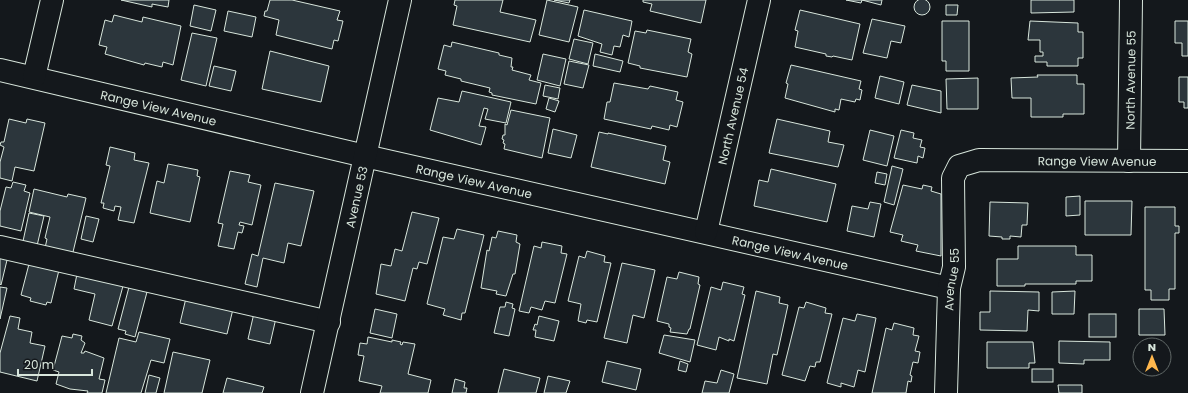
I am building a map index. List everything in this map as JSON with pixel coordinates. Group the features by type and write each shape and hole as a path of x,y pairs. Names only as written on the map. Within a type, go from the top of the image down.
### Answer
{"street":[{"path":"34,77 52,0"},
{"name":"Avenue 53","path":"312,393 400,0"},
{"name":"North Avenue 54","path":"706,232 759,0"},
{"name":"North Avenue 55","path":"1129,161 1131,0"},
{"name":"Range View Avenue","path":"0,70 365,156 948,288"},
{"name":"Range View Avenue","path":"959,166 979,160 1188,161"},
{"name":"Avenue 55","path":"946,393 948,288 954,267 953,178 959,166"},
{"path":"0,247 329,322"}],"building":[{"path":"922,-1 928,1 930,7 928,13 922,15 916,13 914,7 916,1"},
{"path":"121,0 169,0 168,7 152,4 152,7"},
{"path":"270,0 292,0 340,11 337,20 343,21 338,41 334,40 332,49 276,35 279,20 264,16"},
{"path":"455,0 503,0 500,12 536,20 530,42 453,25 457,6 454,5"},
{"path":"547,0 578,7 569,42 539,35"},
{"path":"554,0 570,0 569,3"},
{"path":"643,0 706,0 701,23 650,11 652,4 643,2"},
{"path":"846,0 862,0 861,3"},
{"path":"862,0 882,0 881,5"},
{"path":"1031,0 1074,0 1074,12 1031,13"},
{"path":"194,5 216,10 211,31 190,26"},
{"path":"946,5 958,5 957,15 946,15"},
{"path":"584,10 632,21 629,37 623,35 620,47 614,46 612,55 600,52 602,44 578,36"},
{"path":"800,10 860,24 852,60 826,56 826,54 795,47 798,31 795,30"},
{"path":"228,11 256,17 252,37 224,31"},
{"path":"114,15 142,22 143,17 181,26 173,65 163,62 162,67 145,63 144,65 105,54 107,47 99,45 105,20 112,22"},
{"path":"872,19 905,26 901,43 891,41 887,58 863,53"},
{"path":"942,21 969,21 969,71 946,71 946,61 942,61"},
{"path":"1030,21 1078,23 1078,32 1083,32 1083,58 1078,58 1078,66 1047,66 1047,62 1035,62 1035,56 1043,56 1043,52 1040,52 1040,40 1028,40"},
{"path":"1175,21 1188,21 1188,56 1182,56 1182,43 1175,43"},
{"path":"647,30 691,39 688,52 692,54 687,77 640,68 640,66 628,63 635,31 646,33"},
{"path":"192,33 217,38 206,86 181,80"},
{"path":"574,39 593,43 588,64 569,59"},
{"path":"452,42 499,53 499,55 512,58 512,70 531,75 529,80 541,83 536,104 492,95 492,93 489,92 490,88 461,81 461,79 445,75 446,71 438,69 444,45 451,47"},
{"path":"270,51 329,66 321,102 262,89"},
{"path":"543,54 566,59 560,86 537,80"},
{"path":"595,54 623,61 620,72 593,66"},
{"path":"569,61 589,65 583,88 564,84"},
{"path":"791,65 861,81 859,89 862,90 860,100 856,99 855,102 841,99 839,110 835,109 835,112 785,98 788,84 786,83"},
{"path":"214,66 236,71 231,91 209,86"},
{"path":"1037,75 1077,75 1077,84 1084,84 1084,114 1063,114 1063,117 1031,117 1031,98 1012,98 1011,78 1038,77"},
{"path":"880,76 904,82 899,104 875,98"},
{"path":"1179,77 1188,77 1188,108 1184,108 1184,102 1179,102"},
{"path":"978,78 978,109 947,109 946,79"},
{"path":"614,83 648,89 650,86 678,92 676,100 683,102 677,127 670,125 669,130 652,126 651,129 604,119 607,102 610,102"},
{"path":"545,85 560,88 558,99 543,96"},
{"path":"912,85 941,91 941,113 907,105"},
{"path":"462,91 511,102 506,123 485,119 488,109 484,108 479,126 486,127 481,145 430,130 438,98 459,102"},
{"path":"549,98 559,101 555,112 546,109"},
{"path":"511,110 550,118 542,158 504,149 505,144 503,143 504,140 502,139 503,135 505,135 505,124 507,125"},
{"path":"9,119 26,123 27,119 45,123 34,171 15,167 12,181 0,178 0,162 4,147 0,145 1,142 4,142"},
{"path":"777,119 830,131 828,142 844,145 838,167 769,153"},
{"path":"553,129 577,135 571,158 548,153"},
{"path":"870,130 894,136 887,166 863,160"},
{"path":"901,130 914,133 913,138 922,140 920,147 925,148 923,158 918,156 917,163 894,158"},
{"path":"599,132 666,146 663,160 670,162 665,184 591,167"},
{"path":"110,147 135,153 134,160 149,163 134,223 118,220 121,207 115,206 114,211 103,208 104,203 101,203 110,166 106,165"},
{"path":"168,164 198,170 197,176 200,177 190,222 150,213 157,181 164,183"},
{"path":"892,166 903,169 894,205 884,202"},
{"path":"771,169 836,184 827,222 754,206 759,180 768,182"},
{"path":"230,171 250,175 248,182 261,185 252,225 240,222 239,225 244,226 242,233 238,232 234,249 218,246 223,224 218,223"},
{"path":"877,172 887,174 885,185 875,183"},
{"path":"13,182 26,185 24,191 30,193 21,231 0,226 0,211 6,187 11,188"},
{"path":"275,183 314,191 301,246 288,243 284,263 263,258 257,287 245,284 252,254 258,256"},
{"path":"903,185 922,189 923,185 932,187 931,191 941,194 941,256 916,251 918,245 901,241 903,235 890,232"},
{"path":"34,189 67,197 68,194 86,198 73,252 75,253 74,259 45,248 47,239 45,238 50,217 29,212"},
{"path":"1080,196 1080,215 1066,216 1066,197"},
{"path":"1085,201 1132,201 1131,235 1085,235"},
{"path":"870,202 881,204 874,237 847,231 852,206 868,209"},
{"path":"990,202 1028,203 1027,225 1022,225 1021,237 1010,236 1010,239 1002,239 1002,237 989,236"},
{"path":"1145,207 1175,207 1175,226 1179,226 1179,233 1175,233 1175,289 1169,289 1169,300 1151,300 1151,290 1145,290"},
{"path":"412,212 439,218 427,264 419,262 417,269 413,268 405,301 376,294 381,264 391,266 395,249 402,251"},
{"path":"29,213 44,216 36,250 22,246"},
{"path":"86,216 99,219 93,242 81,239"},
{"path":"457,229 484,235 465,313 462,313 461,320 443,315 445,309 427,304 443,237 454,239"},
{"path":"498,231 517,235 516,242 520,244 515,274 513,274 506,296 496,294 497,291 481,288 487,250 489,251 492,237 496,238"},
{"path":"542,242 562,246 561,253 567,254 555,303 545,301 542,310 531,307 529,313 519,311 534,246 541,248"},
{"path":"1018,246 1076,246 1076,255 1092,255 1092,281 1076,281 1076,284 1025,284 1025,286 997,286 997,259 1018,259"},
{"path":"587,251 605,256 604,262 611,263 597,322 587,320 586,323 578,321 581,304 568,301 579,256 585,258"},
{"path":"0,255 8,256 1,285 0,284"},
{"path":"622,263 655,270 644,318 633,315 627,343 604,338"},
{"path":"29,264 59,270 51,303 47,302 46,305 30,301 31,298 21,295"},
{"path":"679,272 699,277 698,284 700,285 690,329 687,334 670,332 671,328 669,327 669,324 657,321 667,277 677,279"},
{"path":"77,274 123,286 112,326 89,320 95,294 74,289"},
{"path":"723,282 744,287 742,294 745,295 734,341 729,339 729,341 719,337 716,350 697,345 711,287 721,290"},
{"path":"0,287 7,288 0,319"},
{"path":"129,287 147,292 135,337 125,334 126,331 118,329"},
{"path":"756,291 780,297 779,303 788,305 777,355 773,354 767,384 737,378"},
{"path":"990,291 1039,292 1039,311 1028,310 1027,331 980,330 980,312 990,312"},
{"path":"1075,291 1074,314 1052,314 1052,292"},
{"path":"186,298 233,309 227,334 180,323"},
{"path":"506,302 513,304 512,308 515,309 509,336 494,333 500,307 505,307"},
{"path":"806,302 826,308 825,313 832,314 820,362 816,362 815,367 810,366 805,381 782,375 799,307 804,308"},
{"path":"375,309 397,314 392,338 370,333"},
{"path":"1139,309 1164,309 1165,335 1139,335"},
{"path":"254,313 276,318 270,344 248,339"},
{"path":"857,314 876,318 865,372 858,370 854,387 841,383 841,387 827,383 843,318 855,321"},
{"path":"1089,314 1116,314 1116,337 1089,337"},
{"path":"10,316 20,318 18,329 32,332 30,343 45,346 37,381 0,372 0,353"},
{"path":"539,316 559,321 554,341 535,337 536,330 533,330 535,324 537,325"},
{"path":"894,323 914,328 913,335 919,336 915,351 920,352 918,363 913,362 910,375 912,376 911,382 908,381 906,393 872,393 886,328 892,330"},
{"path":"139,332 170,339 164,363 151,360 141,393 106,393 119,338 136,342"},
{"path":"73,334 82,336 81,340 85,343 81,353 84,353 85,351 104,358 99,379 105,380 102,393 87,393 88,391 70,389 56,384 59,372 53,370 62,336 72,338"},
{"path":"664,335 695,340 690,362 659,353"},
{"path":"368,337 392,342 392,340 401,342 400,344 402,345 403,342 415,344 408,374 431,380 428,393 380,393 382,386 359,381 364,356 358,355 360,343 367,344"},
{"path":"1059,341 1110,342 1110,360 1084,360 1084,364 1059,363"},
{"path":"987,342 1033,342 1035,363 1029,363 1029,368 987,368"},
{"path":"173,352 210,360 202,393 164,393"},
{"path":"607,361 641,369 636,390 602,382"},
{"path":"680,361 688,364 686,372 678,370"},
{"path":"504,369 540,378 536,393 498,393"},
{"path":"1032,369 1053,369 1053,382 1032,382"},
{"path":"721,370 734,374 729,393 702,393 705,381 717,383"},
{"path":"149,375 160,378 156,393 145,393"},
{"path":"548,376 570,381 566,393 544,393"},
{"path":"227,378 264,387 262,393 223,393"},
{"path":"455,379 465,382 464,388 467,388 466,393 452,393"},
{"path":"1058,385 1082,385 1082,393 1059,393"}]}
